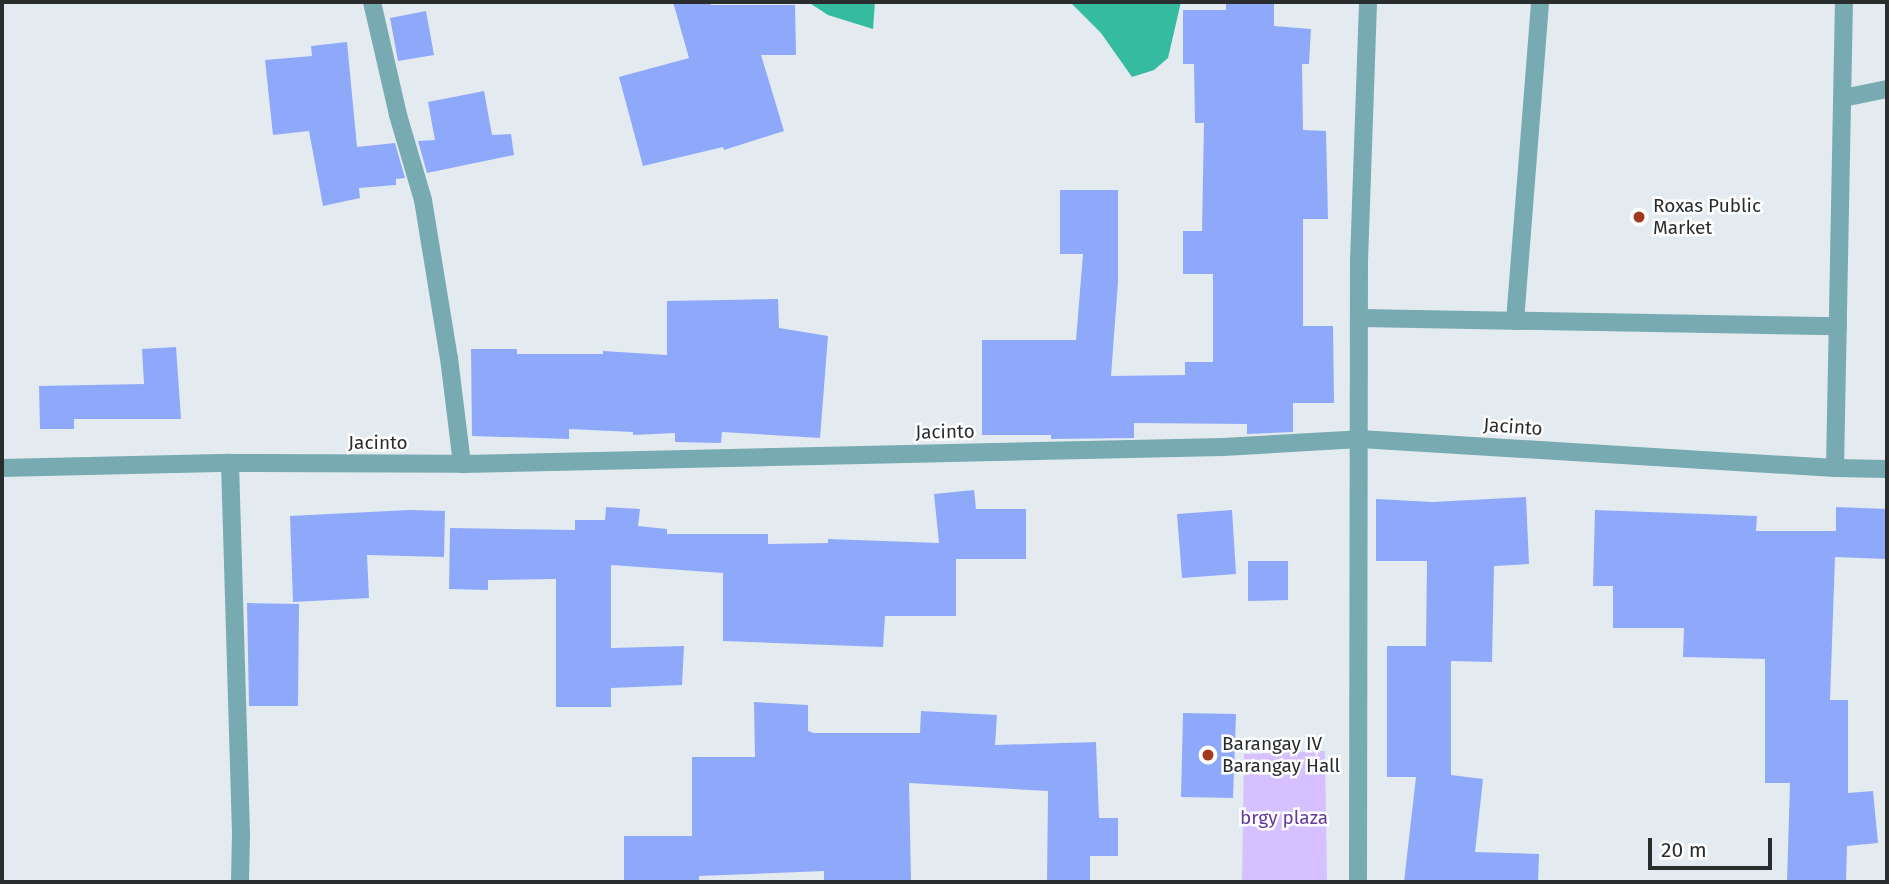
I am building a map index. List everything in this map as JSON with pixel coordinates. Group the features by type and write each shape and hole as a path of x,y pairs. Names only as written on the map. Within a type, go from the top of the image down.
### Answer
{"street":[{"path":"372,2 394,102 424,200 449,358 462,464"},
{"path":"1358,882 1359,261 1367,2"},
{"path":"1515,321 1540,2"},
{"path":"1835,468 1844,2"},
{"path":"1843,98 1887,89"},
{"path":"1361,318 1838,326"},
{"name":"Jacinto","path":"2,468 230,463 462,464 1223,447 1360,439 1887,469"},
{"path":"230,463 241,834 240,882"}],"green space":[{"name":"brgy plaza","path":"1325,751 1327,882 1242,882 1244,754"}],"shaded area":[{"path":"808,2 875,2 873,29 828,15"},
{"path":"1070,2 1181,2 1168,58 1154,70 1132,77 1101,33"}],"building":[{"path":"673,2 795,5 796,55 761,55 784,131 724,150 723,147 643,166 619,77 689,58"},
{"path":"1226,2 1274,2 1274,26 1311,29 1309,64 1302,64 1303,130 1326,131 1328,219 1303,219 1303,326 1333,326 1334,403 1293,403 1293,432 1247,434 1247,424 1134,423 1134,438 1051,439 1051,435 982,435 982,340 1076,340 1083,254 1060,254 1060,190 1118,190 1118,282 1111,376 1185,375 1185,362 1213,362 1213,274 1183,274 1183,231 1202,231 1204,123 1195,123 1194,64 1183,64 1183,10 1226,10"},
{"path":"426,11 434,55 398,61 390,18"},
{"path":"347,42 357,147 395,143 405,178 396,179 396,185 359,188 360,198 323,206 309,131 273,135 265,60 312,56 311,46"},
{"path":"484,91 492,135 511,134 514,155 427,173 418,141 435,140 428,102"},
{"path":"778,299 779,328 828,336 820,438 722,432 721,443 675,442 675,433 633,435 633,432 569,429 569,439 472,436 471,349 517,349 517,354 603,354 603,351 667,355 667,301"},
{"path":"176,347 181,419 74,419 74,429 40,429 39,386 144,384 142,349"},
{"path":"974,490 976,509 1026,509 1026,559 956,559 956,616 885,616 883,647 723,641 723,573 611,565 611,648 684,646 682,685 611,688 611,707 556,707 556,579 488,580 488,590 449,589 450,528 575,530 575,520 605,520 606,507 640,509 638,526 667,529 667,534 768,534 768,544 828,543 828,539 939,543 934,494"},
{"path":"1526,497 1529,564 1494,566 1492,662 1451,661 1451,775 1483,779 1475,852 1539,854 1538,882 1404,882 1416,777 1387,777 1387,646 1426,646 1427,561 1376,561 1376,499 1433,502"},
{"path":"1836,507 1887,509 1887,559 1835,557 1830,700 1848,700 1848,793 1873,791 1878,843 1847,846 1846,882 1787,882 1790,783 1765,783 1765,659 1683,657 1684,628 1613,628 1613,586 1593,586 1595,510 1757,516 1756,531 1836,531"},
{"path":"409,510 445,511 444,557 367,555 369,598 293,602 290,516"},
{"path":"1232,510 1236,574 1182,578 1177,514"},
{"path":"1248,561 1288,561 1288,600 1248,601"},
{"path":"247,603 299,604 298,706 249,706"},
{"path":"754,702 808,705 808,731 814,733 920,733 921,711 997,715 995,745 1096,742 1099,818 1118,818 1118,856 1090,856 1090,882 1047,882 1048,791 909,783 911,880 824,882 824,871 699,876 699,882 624,882 624,836 692,836 692,757 755,757"},
{"name":"Barangay IV Barangay Hall","path":"1183,713 1236,714 1233,798 1181,797"}],"place":[{"name":"Roxas Public Market","path":"1639,217"},
{"name":"Barangay IV Barangay Hall","path":"1208,755"}]}
